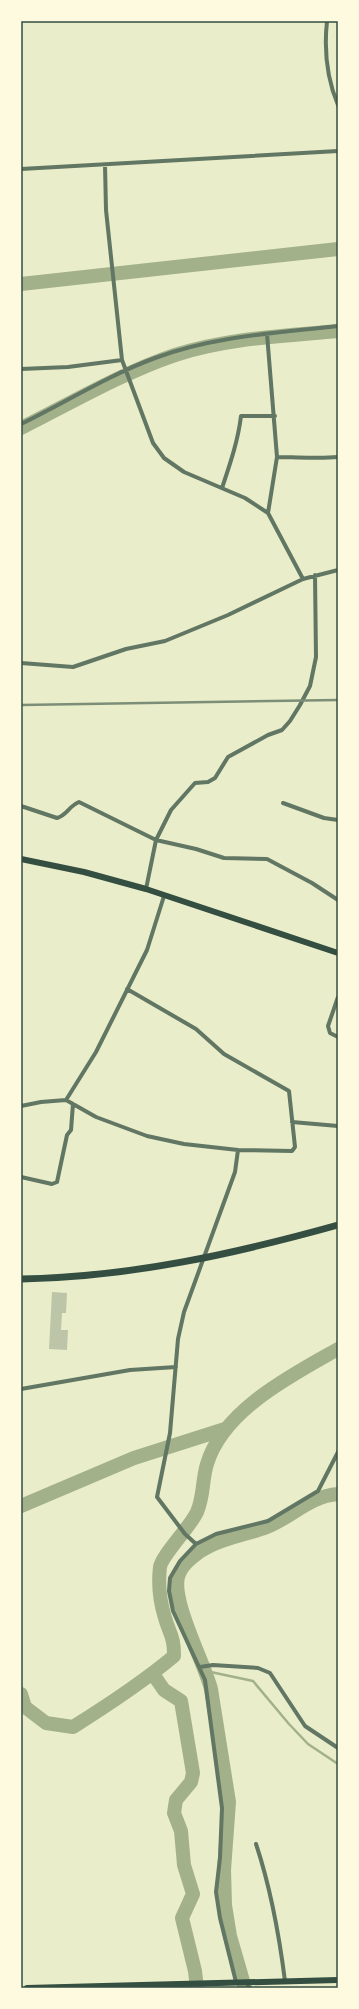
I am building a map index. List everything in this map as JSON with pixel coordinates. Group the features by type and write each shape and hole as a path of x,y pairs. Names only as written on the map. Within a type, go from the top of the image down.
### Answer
{"highway":[{"path":"21,1280 135,1271 274,1243 338,1225"}],"main road":[{"path":"21,860 84,872 146,889 338,953"},
{"path":"27,1988 191,1984 248,1985 285,1981 338,1980"}],"street":[{"path":"327,21 327,60 333,94 338,105"},
{"path":"21,169 105,165 190,158 338,151"},
{"path":"105,165 106,210 122,360 125,372 153,443 164,458 184,472 245,498 268,513 303,579"},
{"path":"21,424 155,358 190,347 214,341 338,326"},
{"path":"267,335 278,457 268,513"},
{"path":"21,369 68,367 122,360"},
{"path":"222,488 233,457 241,416 275,416"},
{"path":"278,457 305,457 315,459 338,457"},
{"path":"21,663 73,667 126,649 165,641 209,624 303,579 338,570"},
{"path":"146,889 156,840 172,810 195,783 208,782 215,778 228,757 268,735 282,730 290,722 310,686 315,663 315,576"},
{"path":"21,806 57,818 63,816 72,805 79,802 156,840 196,849 224,858 267,859 312,883 338,900"},
{"path":"283,803 324,818 338,820"},
{"path":"66,1100 96,1052 147,950 164,896"},
{"path":"21,1106 41,1102 66,1100 96,1117 147,1136 184,1144 238,1150 292,1151 295,1147 289,1091 224,1054 196,1029 127,989"},
{"path":"338,997 328,1026 330,1034 338,1037"},
{"path":"21,1177 52,1184 56,1182 67,1135 71,1130 73,1104"},
{"path":"292,1122 338,1126"},
{"path":"196,1544 185,1534 157,1497 170,1433 178,1339 184,1312 235,1172 238,1150"},
{"path":"21,1389 130,1370 176,1368"},
{"path":"238,1984 220,1918 217,1899 222,1808 205,1680 201,1667 186,1641 173,1611 169,1591 170,1578 180,1561 196,1544 216,1534 268,1522 318,1491 338,1452"},
{"path":"201,1667 258,1668 270,1673 305,1726 338,1748"},
{"path":"256,1844 269,1885 280,1936 285,1981"}],"building":[{"path":"52,1292 67,1293 66,1313 62,1313 61,1330 68,1330 67,1350 49,1349"}],"waterway":[{"path":"21,284 338,249"},
{"path":"21,428 116,379 175,355 195,349 235,341 338,331"},
{"path":"21,1694 25,1707 46,1723 73,1727 137,1685 174,1656 172,1640 162,1606 159,1586 160,1567 166,1555 197,1512 201,1500 207,1464 215,1445 228,1427 243,1411 261,1396 300,1370 338,1349"},
{"path":"21,1506 134,1458 225,1429"},
{"path":"245,1988 230,1936 225,1905 224,1870 229,1802 211,1689 183,1613 177,1584 181,1570 201,1551 224,1540 267,1527 310,1503 338,1494"},
{"path":"206,1671 253,1681 308,1744 338,1764"},
{"path":"153,1674 164,1690 181,1701 193,1773 191,1782 176,1800 174,1813 181,1831 184,1865 193,1894 182,1918 195,1971 197,1988"}],"railway":[{"path":"21,705 338,700"}]}
